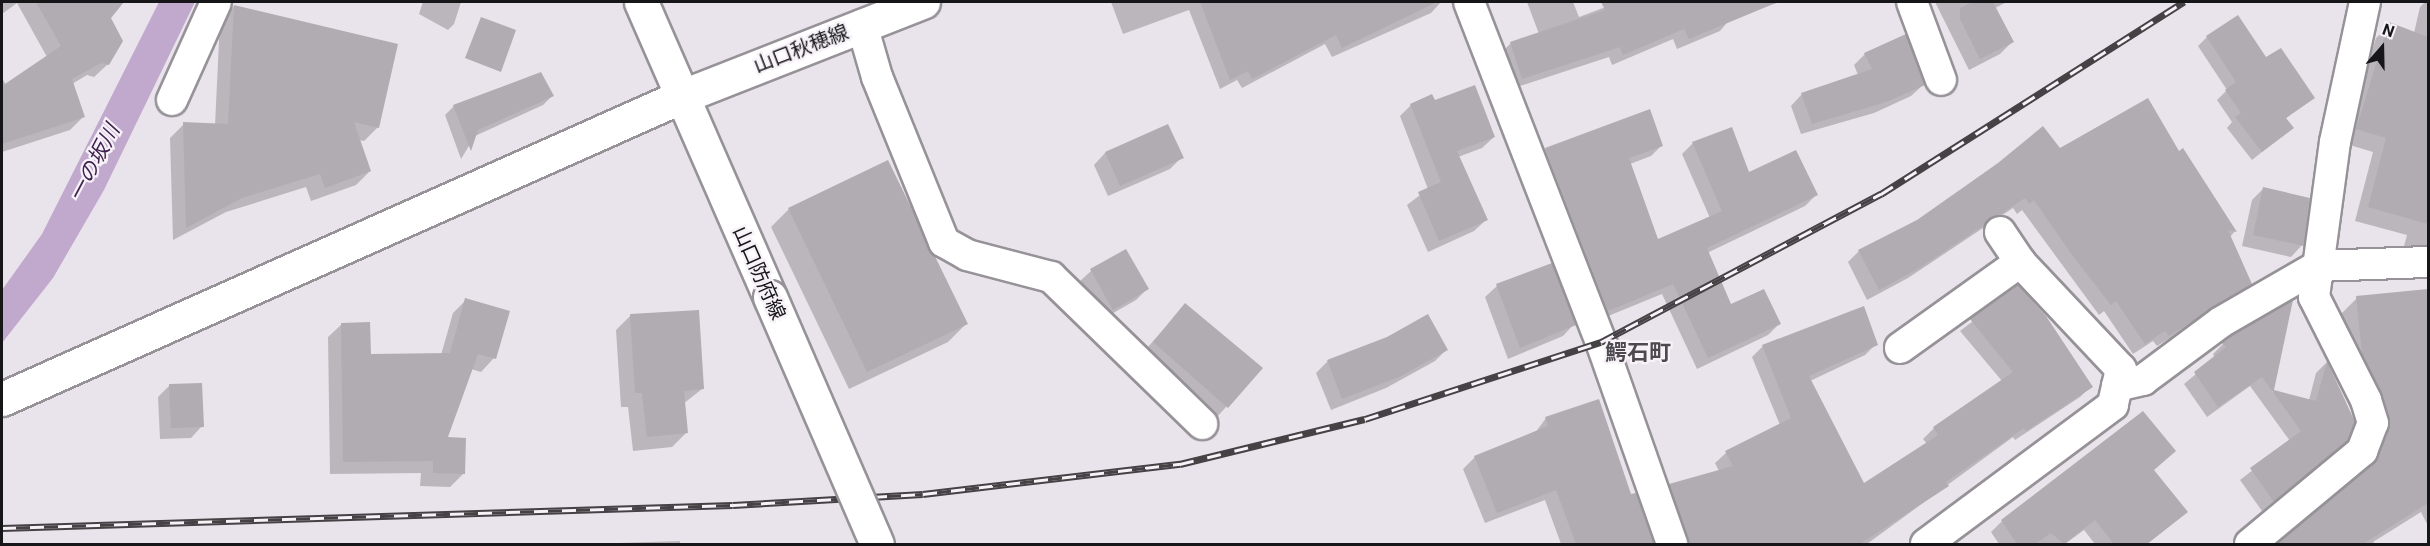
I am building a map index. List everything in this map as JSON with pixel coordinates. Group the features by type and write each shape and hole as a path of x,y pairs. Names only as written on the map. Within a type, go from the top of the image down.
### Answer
{"main road":[{"name":"山口防府線","path":"641,2 680,97 878,544"},
{"name":"山口秋穂線","path":"2,399 680,97 923,2"}],"street":[{"path":"172,100 216,2"},
{"path":"1469,2 1601,342 1672,544"},
{"path":"1912,2 1941,80"},
{"path":"2250,544 2362,451 2373,423 2366,400 2314,297 2335,142 2365,2"},
{"path":"862,25 877,77 944,242 967,255 1051,278 1202,424"},
{"path":"1926,544 2113,405 2121,369 2020,262 2000,232"},
{"path":"1900,348 2020,262"},
{"path":"2117,386 2143,380 2221,322 2318,266 2428,262"}],"water":[{"name":"一の坂川","path":"159,2 195,2 104,190 53,278 2,343 2,290 42,234"}],"building":[{"path":"36,2 124,2 111,18 123,41 109,65 101,63 72,79 85,117 2,144 2,86 61,46"},
{"path":"1200,2 1437,2 1342,48 1336,35 1252,79 1248,71 1230,80"},
{"path":"1601,2 1778,2 1689,39 1684,29 1623,55 1620,47 1522,79 1510,42 1605,10"},
{"path":"1973,2 1993,2 2014,42 1980,59 1960,19 1960,8"},
{"path":"234,5 398,44 379,128 354,122 371,171 325,188 320,174 242,198 186,228 183,122 228,124"},
{"path":"2238,15 2266,57 2281,48 2315,98 2286,118 2294,128 2262,152 2235,117 2241,113 2225,90 2236,82 2206,36"},
{"path":"481,17 516,30 501,72 465,58"},
{"path":"2389,22 2428,37 2428,224 2368,207 2386,138 2356,129"},
{"path":"1906,34 1925,85 1886,102 1812,124 1801,93 1872,69 1864,53"},
{"path":"541,72 554,96 478,130 471,151 453,105"},
{"path":"1475,85 1495,137 1457,151 1488,220 1439,241 1418,192 1441,182 1410,104 1432,94 1435,100"},
{"path":"2148,98 2179,151 2183,148 2237,232 2228,230 2252,284 2169,336 2165,331 2145,344 2116,301 2111,305 2072,255 2034,200 2029,204 2025,198 1921,267 1879,290 1858,250 1917,220 1998,163 2043,126 2060,148"},
{"path":"1650,109 1663,146 1629,158 1658,239 1722,211 1692,142 1732,127 1749,172 1796,150 1818,195 1707,248 1731,304 1764,289 1781,324 1708,358 1673,284 1608,311 1545,148"},
{"path":"1168,124 1184,158 1120,186 1105,152"},
{"path":"888,160 968,324 867,372 788,208"},
{"path":"2263,187 2310,198 2304,246 2253,235"},
{"path":"1126,249 1149,289 1113,310 1090,269"},
{"path":"1552,263 1576,325 1520,348 1496,284"},
{"path":"2018,285 2046,316 2093,387 2026,431 2024,428 1946,482 1949,486 1860,544 1689,544 1669,484 1733,466 1725,451 1791,418 1762,345 1864,306 1878,345 1809,376 1864,483 1938,435 1933,427 2013,372 1970,319"},
{"path":"2428,289 2428,503 2363,544 2276,544 2373,464 2389,429 2383,395 2362,354 2356,296"},
{"path":"465,298 510,311 496,359 478,354 448,437 466,438 465,474 433,473 433,461 343,462 341,323 370,322 371,354 450,353"},
{"path":"2293,300 2274,390 2316,401 2327,361 2355,422 2348,441 2274,502 2250,468 2301,431 2262,377 2218,407 2194,372 2226,347 2222,343 2230,336"},
{"path":"1185,303 1263,368 1228,408 1153,342"},
{"path":"699,310 704,389 684,391 688,433 647,437 642,393 635,393 630,314"},
{"path":"1428,314 1448,350 1399,377 1342,399 1327,360 1387,337"},
{"path":"202,383 204,427 171,428 169,384"},
{"path":"1599,399 1631,494 1636,493 1654,544 1576,544 1556,490 1497,513 1474,456 1548,426 1545,417"},
{"path":"2143,411 2176,451 2154,470 2188,512 2147,544 2114,544 2095,520 2064,544 2051,533 2035,544 2017,544 2001,520"}],"railway":[{"path":"2,528 733,505 923,494 1180,464 1365,419 1601,342 1881,194 2184,2"}],"district":[{"name":"鰐石町","path":"1638,353"}]}
